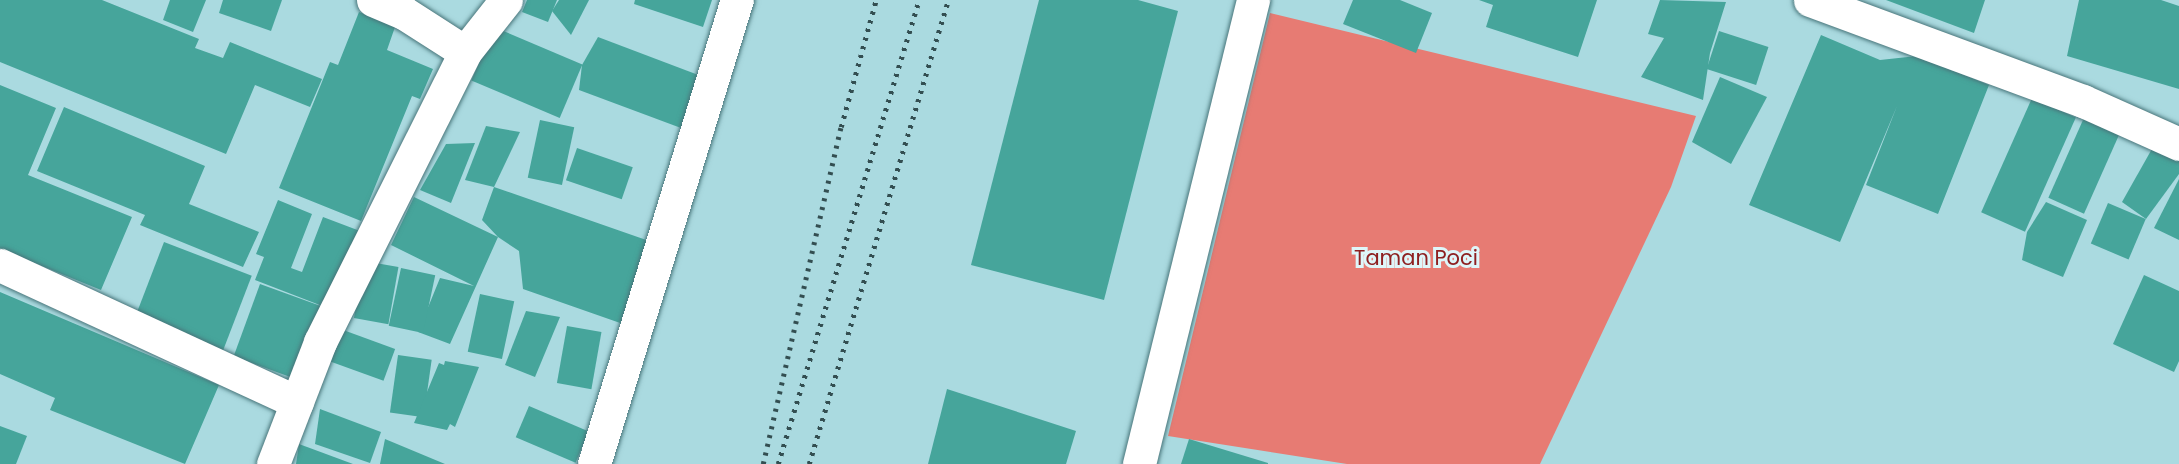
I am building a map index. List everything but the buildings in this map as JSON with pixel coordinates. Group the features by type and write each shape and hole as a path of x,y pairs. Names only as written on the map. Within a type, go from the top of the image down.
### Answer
{"street":[{"path":"373,0 404,13 465,52"},
{"path":"273,464 320,342 465,52 506,0"},
{"path":"594,464 737,0"},
{"path":"1139,464 1253,0"},
{"path":"1810,0 2083,101 2179,144"},
{"path":"0,265 297,402"}],"green space":[{"name":"Taman Poci","path":"1270,13 1696,116 1671,187 1540,464 1347,464 1168,436"}],"railway":[{"path":"763,464 841,127 876,0"},
{"path":"778,464 919,0"},
{"path":"809,464 948,0"}]}
